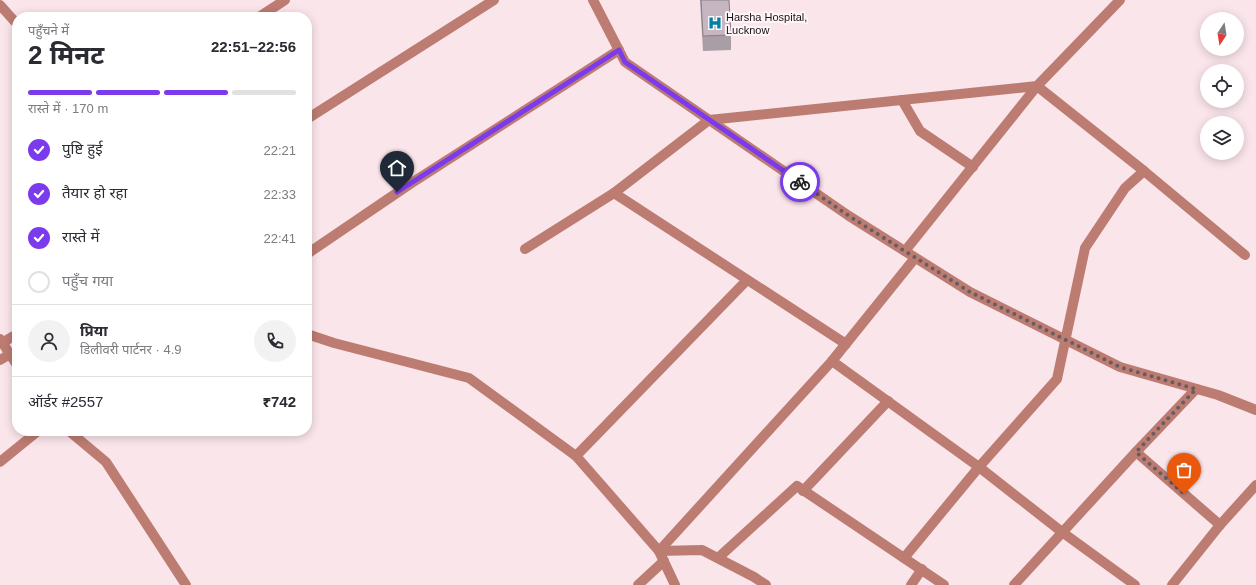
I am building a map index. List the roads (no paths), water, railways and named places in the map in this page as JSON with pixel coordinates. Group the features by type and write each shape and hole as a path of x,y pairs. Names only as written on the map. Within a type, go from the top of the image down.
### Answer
{"street":[{"path":"267,12 285,0"},
{"path":"312,115 494,0"},
{"path":"593,0 625,62 849,216 915,258 970,292 1120,367 1218,395 1256,410"},
{"path":"905,251 1037,86 1120,0"},
{"path":"0,5 12,18"},
{"path":"312,251 410,184 619,50"},
{"path":"525,249 614,193 710,120 1037,86 1144,171 1245,255"},
{"path":"902,100 920,131 973,167"},
{"path":"904,558 979,467 1057,379 1085,248 1125,188 1144,171"},
{"path":"614,193 846,344"},
{"path":"659,551 832,361 915,258"},
{"path":"576,456 747,280"},
{"path":"12,336 1,341 12,357"},
{"path":"312,336 334,343 468,378 576,456 659,551 675,585"},
{"path":"0,360 10,354"},
{"path":"832,361 979,467 1062,532 1135,585"},
{"path":"1014,585 1196,389"},
{"path":"803,491 888,401"},
{"path":"0,462 32,436"},
{"path":"75,436 106,462 185,584"},
{"path":"1136,452 1220,525"},
{"path":"1172,585 1220,525 1256,485"},
{"path":"718,558 797,486 944,585"},
{"path":"659,551 702,550 754,577 766,585"},
{"path":"638,585 664,561"},
{"path":"912,585 922,570"}],"place":[{"name":"Harsha Hospital, Lucknow","path":"715,23"}]}
